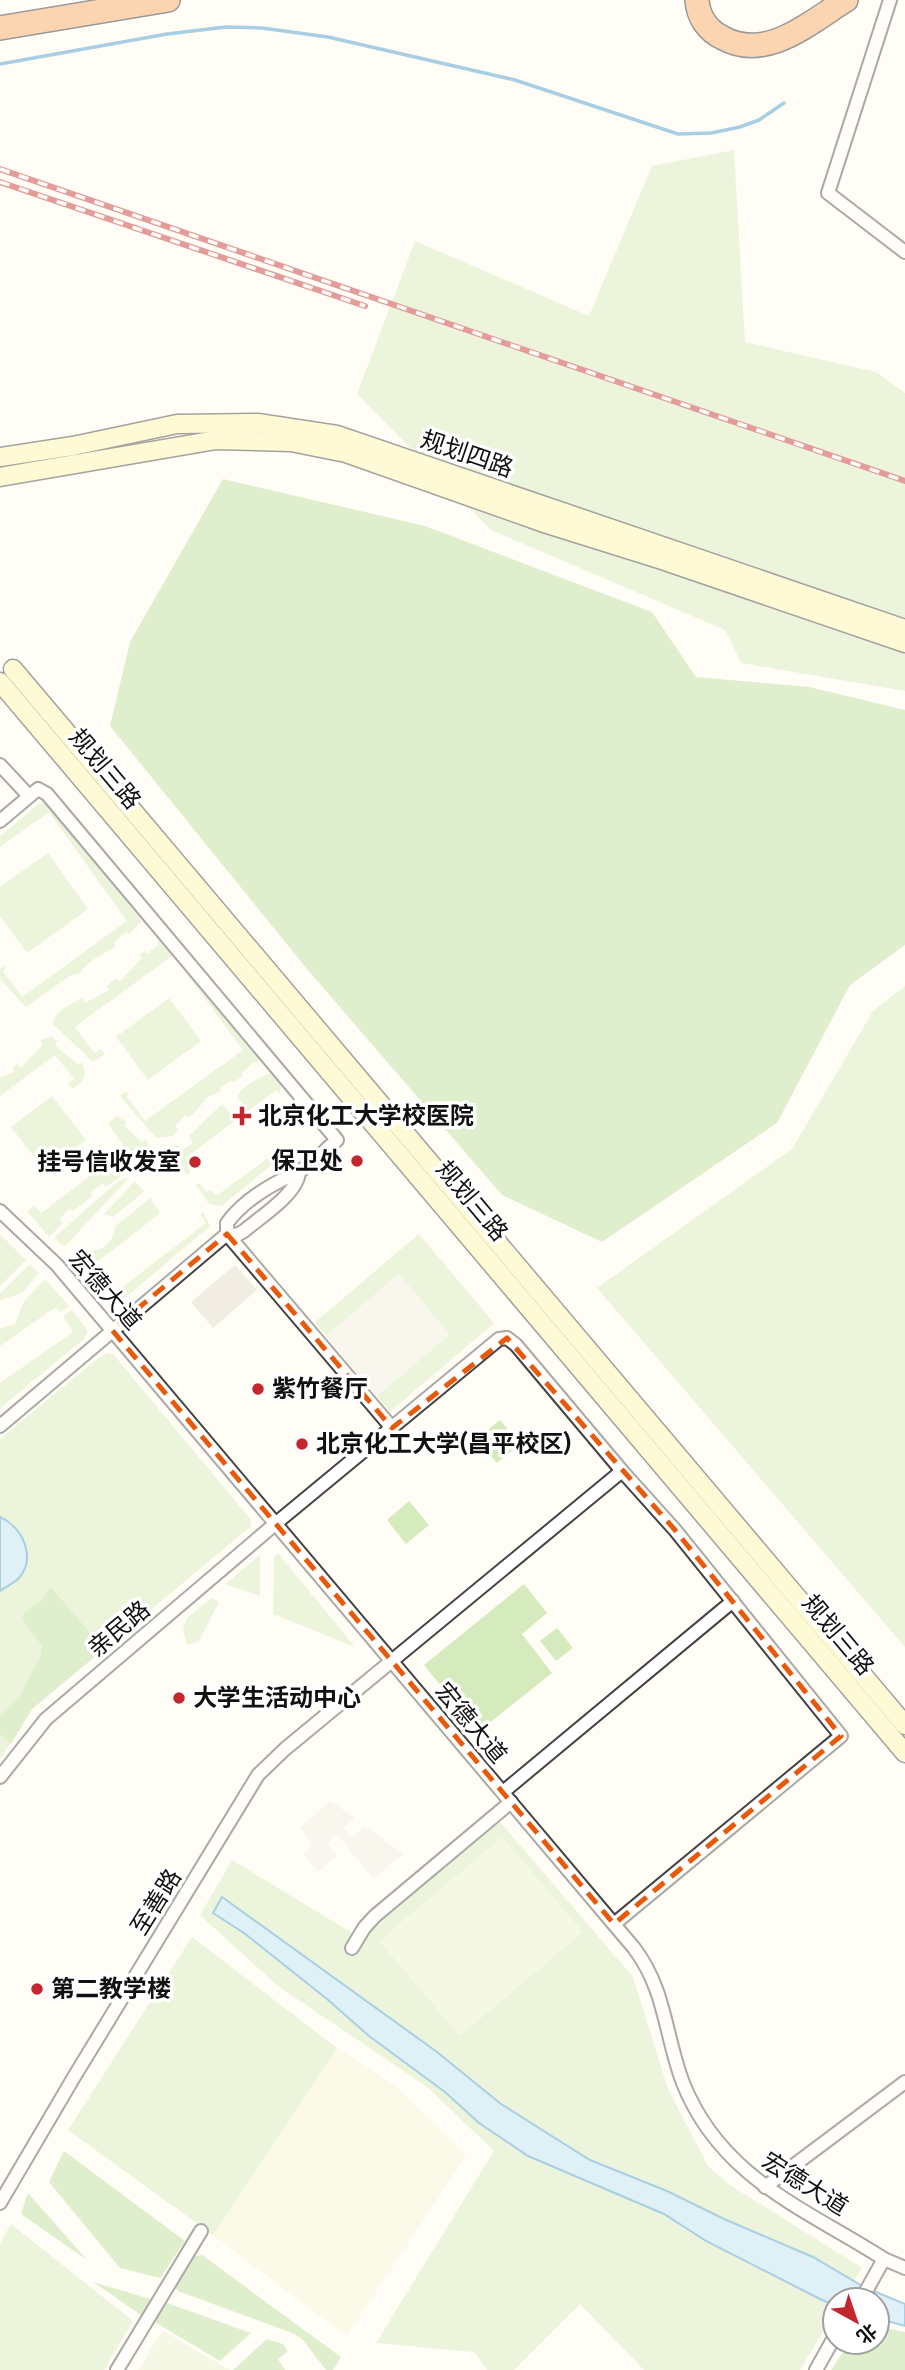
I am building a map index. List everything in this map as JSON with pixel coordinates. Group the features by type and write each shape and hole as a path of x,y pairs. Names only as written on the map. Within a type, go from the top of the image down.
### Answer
{"highway":[{"path":"0,28 168,0"},
{"path":"697,0 711,32 732,43 754,45 789,37 846,0"}],"main road":[{"name":"规划四路","path":"0,457 73,446 177,424 258,423 337,435 905,629"},
{"name":"规划四路","path":"0,477 216,440 291,442 346,453 547,524 662,560 905,643"},
{"name":"规划三路","path":"13,669 655,1442 905,1753"},
{"name":"规划三路","path":"0,682 655,1442 905,1725"}],"street":[{"path":"890,0 828,193 905,251"},
{"path":"0,765 29,796"},
{"path":"0,821 38,789 47,794 337,1140 299,1171 275,1182 245,1205 227,1223 227,1234 392,1428"},
{"path":"0,1426 227,1234 237,1235 244,1231 289,1193 299,1179 299,1171"},
{"name":"宏德大道","path":"0,1211 57,1265 648,1966 662,2003 682,2079 696,2109 730,2157 765,2186 884,2259 905,2268"},
{"name":"亲民路","path":"0,1777 46,1719 275,1524 499,1339 507,1338 516,1345 622,1471"},
{"path":"614,1924 841,1736 675,1530 622,1471"},
{"name":"至善路","path":"0,2203 258,1775 391,1660 622,1471"},
{"path":"352,1948 375,1916 507,1797 733,1601"},
{"path":"765,2186 905,2082"},
{"path":"117,2370 201,2231"},
{"path":"870,2286 884,2259"}],"highlighted area":[{"path":"227,1234 392,1428 507,1338 675,1530 841,1736 614,1924 112,1330"}],"shaded area":[{"path":"235,1265 257,1290 213,1328 191,1302"},
{"path":"399,1274 450,1334 377,1396 326,1336"},
{"path":"330,1801 355,1818 344,1828 351,1837 365,1826 403,1854 373,1879 337,1834 327,1843 337,1856 318,1872 303,1854 312,1845 300,1828"},
{"path":"337,2048 398,2088 466,2155 347,2336 213,2235"}],"green space":[{"path":"734,150 745,342 876,372 905,393 905,691 741,663 725,630 491,530 357,394 415,241 589,316 652,166"},
{"path":"223,479 425,526 652,612 696,677 809,687 905,710 905,945 850,985 777,1123 602,1242 502,1195 307,969 110,726 130,642"},
{"path":"46,800 142,921 129,934 126,932 113,943 116,946 92,961 80,973 71,975 26,1007 0,979 0,969 4,966 3,971 22,997 127,921 49,812 0,847 0,836"},
{"path":"48,853 88,909 27,953 0,916 0,887"},
{"path":"156,940 168,945 259,1054 257,1064 254,1062 241,1074 243,1076 234,1082 232,1080 220,1088 221,1091 204,1099 189,1118 185,1115 175,1126 178,1130 173,1136 156,1138 120,1096 125,1092 130,1093 126,1096 145,1121 243,1050 173,955 75,1027 94,1053 101,1049 105,1054 93,1062 53,1024 64,1008 82,998 85,1003 109,990 107,986 116,978 120,981 142,958 139,955 144,951 147,954 159,944"},
{"path":"905,986 905,1647 597,1288 792,1149 873,1011"},
{"path":"169,998 201,1041 148,1080 116,1037"},
{"path":"51,1037 57,1041 55,1045 78,1065 82,1062 85,1074 80,1083 73,1089 68,1084 74,1079 55,1055 0,1096 0,1077 14,1072 13,1067 17,1064 21,1068 43,1044 40,1040"},
{"path":"268,1074 276,1074 282,1081 279,1094 276,1090 248,1111 237,1097 246,1086"},
{"path":"52,1096 86,1140 45,1171 11,1127"},
{"path":"222,1104 236,1120 187,1157 192,1164 188,1167 191,1172 187,1175 176,1159 175,1147 177,1145 182,1150 193,1143 189,1136"},
{"path":"116,1116 127,1122 124,1126 142,1142 145,1139 148,1142 146,1156 139,1162 135,1159 123,1168 126,1172 106,1187 103,1183 91,1192 93,1196 73,1211 69,1208 60,1219 63,1223 49,1237 27,1211 34,1206 41,1213 126,1149 108,1124"},
{"path":"272,1155 276,1161 222,1206 209,1204 196,1185 199,1183 207,1192 211,1190 216,1196"},
{"path":"128,1179 66,1245 55,1239 116,1183"},
{"path":"135,1181 144,1192 113,1217 104,1214"},
{"path":"150,1198 160,1212 158,1215 84,1272 71,1256 103,1248 111,1240 116,1226"},
{"path":"203,1212 210,1226 119,1303 108,1304 97,1290 99,1288 108,1298 206,1223 200,1214"},
{"path":"0,1234 26,1260 0,1286"},
{"path":"419,1234 494,1323 390,1412 377,1396 449,1334 399,1274 326,1336 315,1322"},
{"path":"30,1264 39,1273 22,1293 0,1300 0,1294"},
{"path":"46,1280 69,1306 60,1312 56,1307 0,1346 0,1329 15,1324 24,1301"},
{"path":"72,1310 88,1331 84,1339 0,1408 0,1383 73,1332 63,1316"},
{"path":"107,1353 113,1354 251,1520 250,1527 32,1709 0,1759 0,1439"},
{"path":"500,1420 520,1444 497,1463 477,1439"},
{"path":"409,1501 429,1525 406,1544 387,1520"},
{"path":"278,1553 355,1647 273,1614 274,1557"},
{"path":"260,1555 260,1596 225,1584"},
{"path":"524,1584 547,1613 522,1634 552,1673 478,1732 424,1665"},
{"path":"51,1587 104,1649 32,1709 11,1744 0,1734 0,1716 21,1696 40,1658 42,1646 22,1619 24,1613 41,1601"},
{"path":"212,1598 219,1602 199,1641 187,1645 183,1629 187,1618"},
{"path":"557,1628 573,1648 556,1661 540,1641"},
{"path":"500,1822 633,1977 668,2089 708,2166 730,2185 862,2268 851,2286 821,2286 821,2335 800,2370 644,2370 580,2304 514,2370 487,2370 474,2352 376,2343 494,2151 427,2087 278,1986 200,1915 232,1860 362,1939"},
{"path":"502,1837 583,1932 460,2036 379,1941"},
{"path":"192,1937 337,2048 213,2235 68,2130"},
{"path":"64,2151 185,2241 160,2278 120,2268 49,2182"},
{"path":"28,2193 87,2260 21,2214"},
{"path":"11,2224 133,2321 104,2370 0,2370 0,2243"},
{"path":"202,2255 341,2357 333,2370 326,2370 302,2339 292,2333 178,2291 175,2287 195,2256"},
{"path":"93,2282 150,2299 144,2317"},
{"path":"167,2303 251,2333 220,2361 153,2321"},
{"path":"891,2329 905,2332 905,2370 831,2370 840,2356 891,2356"},
{"path":"162,2330 221,2365 231,2370 139,2370"},
{"path":"267,2339 283,2344 288,2351 278,2359 285,2370 233,2370"}],"water":[{"path":"0,1517 20,1535 27,1552 27,1561 19,1578 0,1591"},
{"path":"222,1897 437,2052 501,2104 590,2160 667,2191 813,2257 862,2286 821,2286 821,2299 706,2241 664,2214 528,2156 479,2123 445,2092 369,2036 244,1933 213,1913"},
{"path":"891,2298 905,2304 905,2326 891,2322"}],"waterway":[{"path":"0,64 167,34 226,27 262,28 328,37 515,80 678,134 711,133 740,127 759,120 784,103"}],"railway":[{"path":"0,169 905,481"},
{"path":"0,182 365,306"}],"place":[{"name":"北京化工大学校医院","path":"242,1116"},
{"name":"保卫处","path":"357,1161"},
{"name":"挂号信收发室","path":"195,1162"},
{"name":"紫竹餐厅","path":"258,1389"},
{"name":"北京化工大学(昌平校区)","path":"302,1444"},
{"name":"大学生活动中心","path":"179,1698"},
{"name":"第二教学楼","path":"37,1989"}]}
